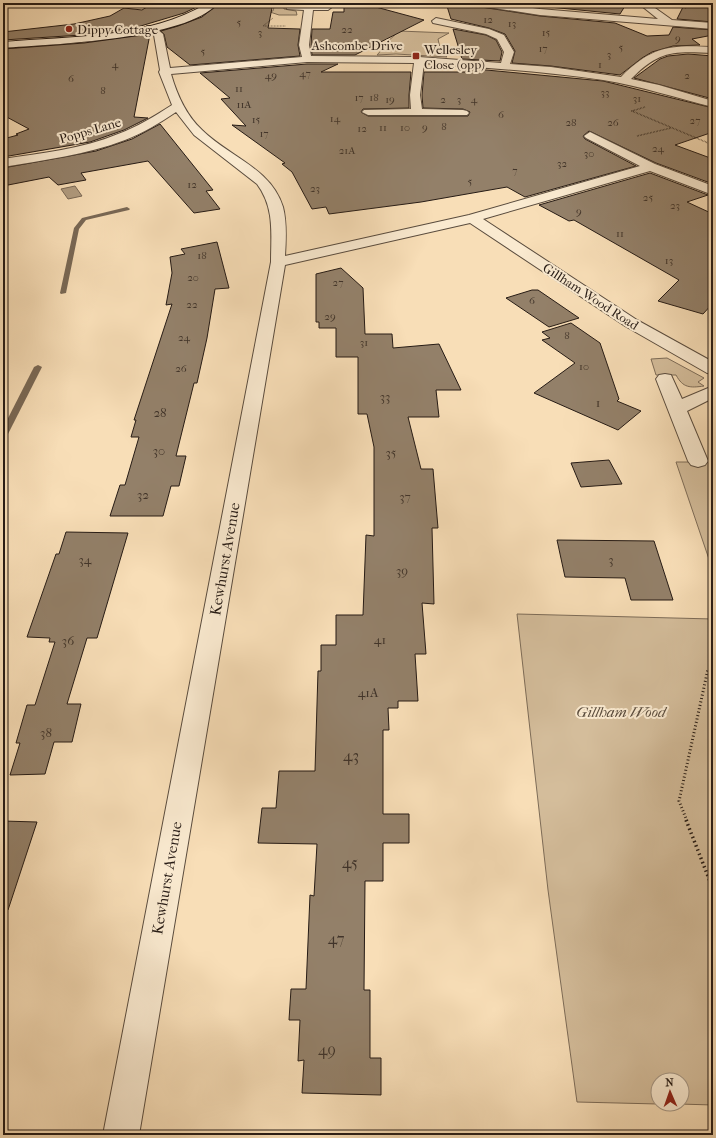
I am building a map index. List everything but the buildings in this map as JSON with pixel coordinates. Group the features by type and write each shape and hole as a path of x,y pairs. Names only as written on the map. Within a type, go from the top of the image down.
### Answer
{"street":[{"path":"3,45 105,35 150,28 181,20 207,8 214,3"},
{"path":"481,3 540,12 713,26"},
{"path":"642,3 670,23"},
{"path":"290,7 328,7"},
{"path":"307,59 304,45 309,7"},
{"path":"437,25 447,25 495,34 501,37 509,52 505,65"},
{"name":"Kewhurst Avenue","path":"121,1135 278,262 278,228 275,206 267,188 251,172 210,144 188,122 164,72 158,34 150,28"},
{"path":"495,34 508,32"},
{"path":"623,81 640,65 654,55 680,50 713,50"},
{"name":"Ashcombe Drive","path":"164,72 307,59 354,58 420,60 505,65 551,70 623,81 680,94 713,104"},
{"path":"417,113 414,94 418,81 420,60"},
{"name":"Popps Lane","path":"3,163 82,149 114,140 149,125 179,106"},
{"path":"368,112 463,113"},
{"path":"590,136 651,167 713,191"},
{"path":"606,144 625,140"},
{"path":"278,262 472,218 651,167"},
{"name":"Gillham Wood Road","path":"472,218 631,323 713,369"},
{"path":"665,379 698,461"},
{"path":"677,409 713,391"}],"path":[{"path":"680,94 632,111 713,145"},
{"path":"625,140 628,137 672,128"},
{"path":"713,668 708,669 679,801 713,889"}],"green space":[{"path":"274,7 284,7 284,9 296,11 297,15 279,15 267,11 273,11"},
{"path":"399,31 449,33 438,39 441,52 447,57 396,54 377,55 386,45 384,45"},
{"path":"667,358 704,378 698,382 704,386 691,387 684,385 676,375 656,375 651,359"},
{"path":"676,462 713,462 713,571"},
{"name":"Gillham Wood","path":"517,614 713,619 713,1105 690,1104 690,1072 650,1072 650,1104 577,1102 548,890"}],"shaded area":[{"path":"75,186 82,196 68,199 61,189"}],"waterway":[{"path":"63,293 76,229 84,219 127,209"},
{"path":"3,436 38,367"}],"place":[{"name":"Dippy Cottage","path":"69,29"},
{"name":"Wellesley Close (opp)","path":"416,56"}]}
